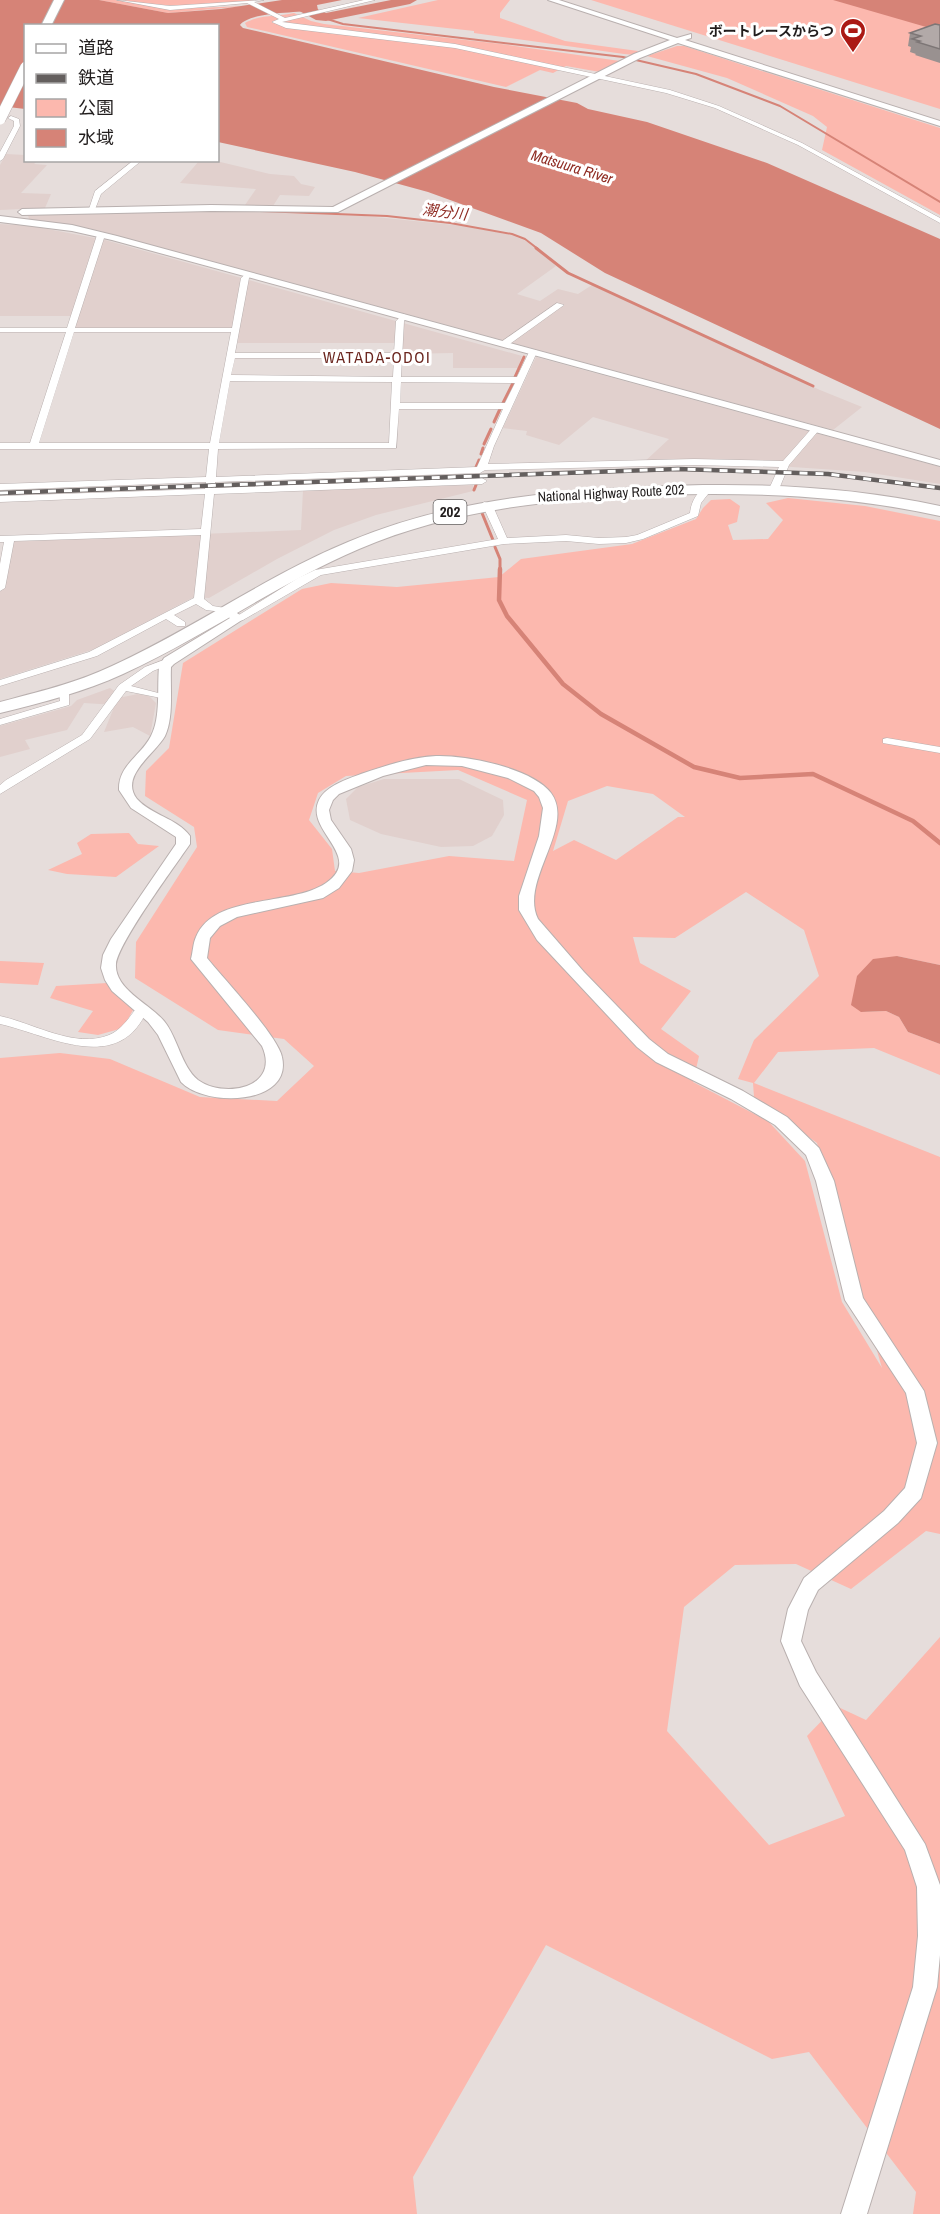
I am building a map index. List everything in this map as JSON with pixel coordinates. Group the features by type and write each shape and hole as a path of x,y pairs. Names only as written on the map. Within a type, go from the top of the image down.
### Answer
{"highway":[{"path":"47,24 58,0"},
{"path":"6,119 24,72"},
{"name":"National Highway Route 202","path":"0,708 64,691 116,671 339,540 412,513 467,500 540,488 585,484 775,484 868,488 940,502"},
{"name":"National Highway Route 202","path":"0,695 91,668 174,620 219,609 315,568 403,526 441,514 487,504 588,492 707,489 775,484 868,497 940,511"}],"street":[{"path":"120,0 170,8 261,0"},
{"path":"372,0 283,19 275,24 446,45 668,91 717,107 800,144 940,221"},
{"path":"552,0 940,124"},
{"path":"572,0 940,114"},
{"path":"249,2 283,19"},
{"path":"0,214 246,208 328,211 342,208 624,62 688,36"},
{"path":"0,159 17,126 17,120 6,119"},
{"path":"91,210 98,193 137,162"},
{"path":"0,219 40,222 102,235 940,463"},
{"path":"33,447 102,235"},
{"path":"248,274 245,278 214,447 205,532 219,609 165,667 160,733 153,745 128,774 125,786 128,797 137,806 175,828 183,836 183,844 119,939 110,955 108,969 112,980 124,994 161,1026 181,1070 193,1084 208,1091 240,1094 266,1083 273,1072 275,1061 269,1044 199,959 199,946 205,933 214,922 232,913 308,899 329,890 341,878 346,864 344,848 325,826 321,814 326,799 338,788 372,775 421,762 454,761 513,775 534,783 546,794 550,807 547,830 527,887 526,912 540,934 642,1042 662,1058 737,1095 781,1121 813,1152 825,1181 854,1300 915,1390 927,1443 914,1492 891,1517 811,1584 798,1609 791,1641 808,1679 915,1844 929,1887 930,1936 925,1987 854,2214"},
{"path":"504,344 560,305"},
{"path":"0,446 390,447 393,446 400,321 403,316"},
{"path":"0,330 236,330"},
{"path":"483,467 490,446 534,352"},
{"path":"231,355 398,356"},
{"path":"227,378 520,380"},
{"path":"395,406 509,406"},
{"path":"775,484 785,464 816,429"},
{"path":"0,498 480,470 483,467 694,462 785,464"},
{"path":"0,488 482,481"},
{"path":"315,568 504,541 566,538 617,541 640,537 695,514 696,502 707,489"},
{"path":"487,504 504,541"},
{"path":"0,588 5,538 205,532"},
{"path":"0,683 93,654 174,620"},
{"path":"0,791 37,765 84,739 91,733 106,708 130,679 169,661"},
{"path":"123,687 162,697"},
{"path":"0,722 65,703 64,691"},
{"path":"887,741 940,750"},
{"path":"0,1020 18,1022 64,1040 85,1045 101,1044 123,1034 138,1020 142,1008"}],"shaded area":[{"path":"6,154 24,155 24,162 47,165 21,193 51,194 45,208 0,210 0,165"},
{"path":"198,162 219,162 270,174 294,176 301,184 315,187 309,196 280,195 273,206 245,205 256,189 180,183"},
{"path":"228,211 365,216 464,226 511,235 541,251 556,266 517,294 540,301 558,289 578,294 592,285 820,390 862,407 833,430 100,231 29,219 28,215"},
{"path":"0,224 32,226 105,240 522,356 518,368 453,368 453,353 401,354 400,343 238,343 239,328 75,328 77,316 0,316"},
{"path":"536,357 940,467 940,484 865,472 763,465 642,464 669,439 593,417 559,445 526,435 527,431 503,428"},
{"path":"473,485 473,491 376,515 334,530 209,598 194,597 98,648 0,679 0,566 5,542 301,530 303,490"},
{"path":"110,688 123,697 138,694 149,696 156,703 150,736 133,727 104,732 115,705 84,703 67,730 25,740 30,749 0,757 0,726 71,706 77,700"},
{"path":"384,779 459,779 503,800 504,815 492,836 473,846 441,847 381,834 350,820 346,799 358,787"}],"green space":[{"path":"99,0 115,0 170,9 246,6 168,13"},
{"path":"123,0 256,0 190,6 156,5"},
{"path":"438,0 510,0 500,13 500,18 565,41 638,51 635,55 624,54 474,33 474,31 358,18"},
{"name":"ボートレースからつ","path":"591,0 940,0 940,109"},
{"path":"294,13 324,24 501,44 620,61 600,72 566,66 553,73 540,70 506,87 247,27 245,23 263,17"},
{"path":"677,46 684,46 940,128 940,215 822,150 827,127 813,116 727,78 647,56"},
{"path":"788,498 865,506 940,521 940,965 897,956 861,1012 886,1011 899,1017 908,1032 940,1044 940,1075 874,1048 778,1052 754,1083 940,1157 940,1534 926,1531 851,1589 796,1564 735,1565 684,1607 667,1731 769,1845 845,1816 807,1736 836,1706 866,1720 940,1637 940,2214 913,2214 916,2192 809,2052 772,2059 546,1945 413,2177 417,2214 0,2214 0,1058 60,1053 110,1059 200,1097 277,1101 314,1066 284,1039 218,1030 135,978 136,942 197,847 194,827 145,796 146,771 169,748 183,663 302,589 331,583 397,587 499,577 521,559 632,544 696,519 711,500 730,499 740,506 737,522 728,525 733,540 768,539 783,520 766,503","holes":["458,770 527,800 514,861 449,856 359,873 335,871 332,849 309,820 318,793 346,776","607,786 653,794 685,817 678,817 616,860 574,840 553,851 568,801","746,892 804,930 819,976 754,1040 738,1079 753,1083 754,1097 817,1143 882,1368 842,1302 805,1161 768,1121 693,1082 699,1056 661,1029 691,991 640,963 633,937 675,938"]},
{"path":"129,833 138,844 159,846 116,877 67,874 48,870 82,854 77,843 91,834"},
{"path":"0,961 44,963 38,985 0,983"},
{"path":"107,983 133,1010 123,1028 98,1035 78,1032 93,1011 50,998 56,986"}],"water":[{"name":"Matsuura River","path":"0,0 99,0 168,13 221,9 282,0 342,0 317,5 318,10 255,17 240,25 243,28 494,87 577,103 588,109 647,122 767,163 940,239 940,429 605,273 541,233 428,192 355,172 219,142 219,24 24,24 24,109 0,106"},
{"path":"833,0 940,0 940,31"},
{"path":"897,956 940,965 940,1044 908,1032 899,1017 886,1011 861,1012 851,1005 857,976 873,959"}],"building":[{"path":"935,24 940,25 940,49 912,39 921,36 910,33"}],"waterway":[{"path":"297,4 321,17 326,17 410,0"},
{"path":"321,17 343,24 623,57 696,74 780,106 940,202"},
{"name":"潮分川","path":"260,211 387,216 450,223 512,234 525,239 538,249"},
{"name":"潮分川","path":"536,248 568,273 813,386"},
{"path":"515,377 524,357"},
{"path":"503,403 513,383"},
{"path":"494,422 500,409"},
{"path":"484,444 491,429"},
{"path":"481,454 483,448"},
{"path":"476,467 479,460"},
{"path":"474,490 476,485"},
{"path":"482,513 493,540"},
{"path":"495,547 500,559 500,569"},
{"path":"500,569 499,600 507,616 563,684 601,714 694,767 740,778 813,774 913,821 940,843"}],"railway":[{"path":"0,493 678,469 828,474 940,488"}],"place":[{"name":"ボートレースからつ","path":"853,54"}],"district":[{"name":"WATADA-ODOI","path":"377,357"}]}
